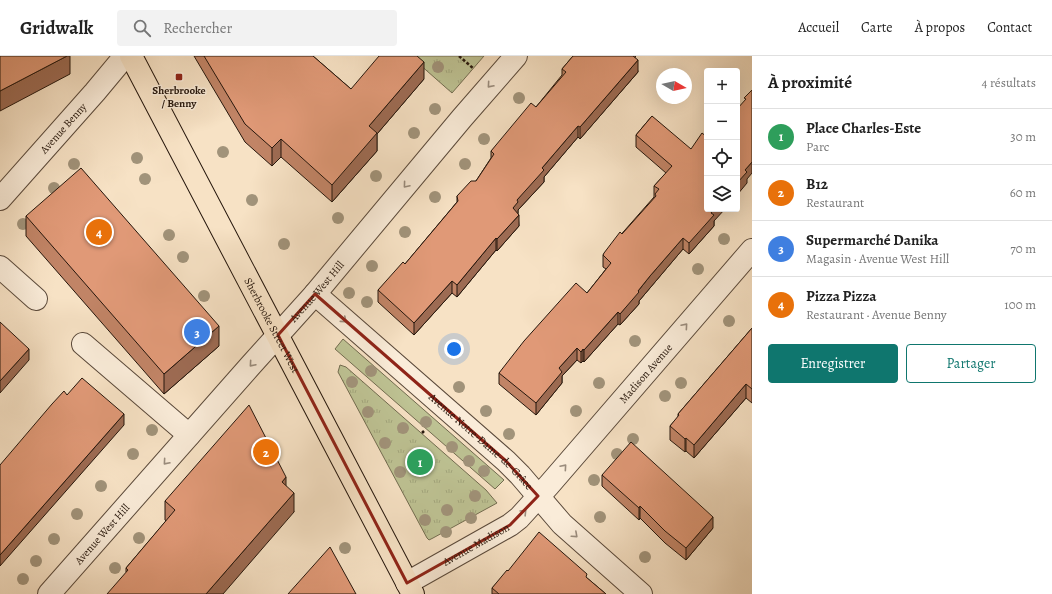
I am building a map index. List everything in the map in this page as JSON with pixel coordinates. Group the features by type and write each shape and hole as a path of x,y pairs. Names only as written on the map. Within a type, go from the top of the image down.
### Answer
{"main road":[{"name":"Sherbrooke Street West","path":"131,56 410,589"}],"street":[{"name":"Avenue Benny","path":"0,199 125,56"},
{"name":"Avenue West Hill","path":"49,594 315,294 462,118 516,56"},
{"name":"Madison Avenue","path":"538,496 752,250"},
{"path":"0,267 36,299"},
{"name":"Avenue Notre-Dame-de-Grâce","path":"315,294 506,461 562,524 641,594"},
{"path":"83,344 189,435"},
{"name":"Avenue Madison","path":"410,589 510,525 519,518 538,496"}],"path":[{"path":"459,56 475,70"}],"highlighted area":[{"path":"315,294 506,461 538,496 510,525 407,583 278,335"}],"green space":[{"path":"410,56 484,56 452,93"},
{"path":"343,339 504,480 495,489 335,349"},
{"path":"340,365 346,367 486,490 497,503 429,540 338,372"}],"building":[{"path":"0,56 67,56 0,91"},
{"path":"204,56 313,56 351,89 379,56 417,56 424,62 369,126 377,133 332,185 281,139 272,148 245,124"},
{"path":"573,56 633,56 638,60 580,127 578,126 542,168 544,170 517,200 518,202 513,208 519,215 497,239 496,238 457,285 452,281 414,323 378,290 403,262 405,264 458,201 457,196 471,181 476,181 494,154 491,151 531,103 536,107 566,72 562,69"},
{"path":"752,90 752,162 745,170 747,172 740,180 740,106 746,99 744,98"},
{"path":"652,116 691,149 702,133 704,135 704,212 712,212 714,215 689,243 683,238 620,314 618,312 584,350 583,349 581,352 577,348 559,368 562,372 536,403 499,373 524,341 576,283 587,293 611,263 603,255 604,253 620,232 622,234 656,196 655,194 659,189 654,186 672,166 636,135"},
{"path":"81,168 219,326 164,374 26,216"},
{"path":"0,322 29,349 0,381"},
{"path":"752,328 752,389 746,384 694,445 670,426 679,415 678,414"},
{"path":"82,378 124,414 0,555 0,465 64,391 67,395"},
{"path":"249,405 286,477 282,482 294,493 206,594 107,594 128,570 126,568 175,510 165,501"},
{"path":"631,442 713,517 686,548 665,531 640,506 639,508 602,475"},
{"path":"539,532 587,574 586,577 606,594 499,594 492,588 507,570 508,571"},
{"path":"330,547 356,594 288,594"}],"place":[{"name":"Sherbrooke / Benny","path":"179,77"},
{"name":"Pizza Pizza","path":"99,232"},
{"name":"Supermarché Danika","path":"197,332"},
{"name":"B12","path":"266,452"},
{"name":"Place Charles-Este","path":"420,462"}]}
